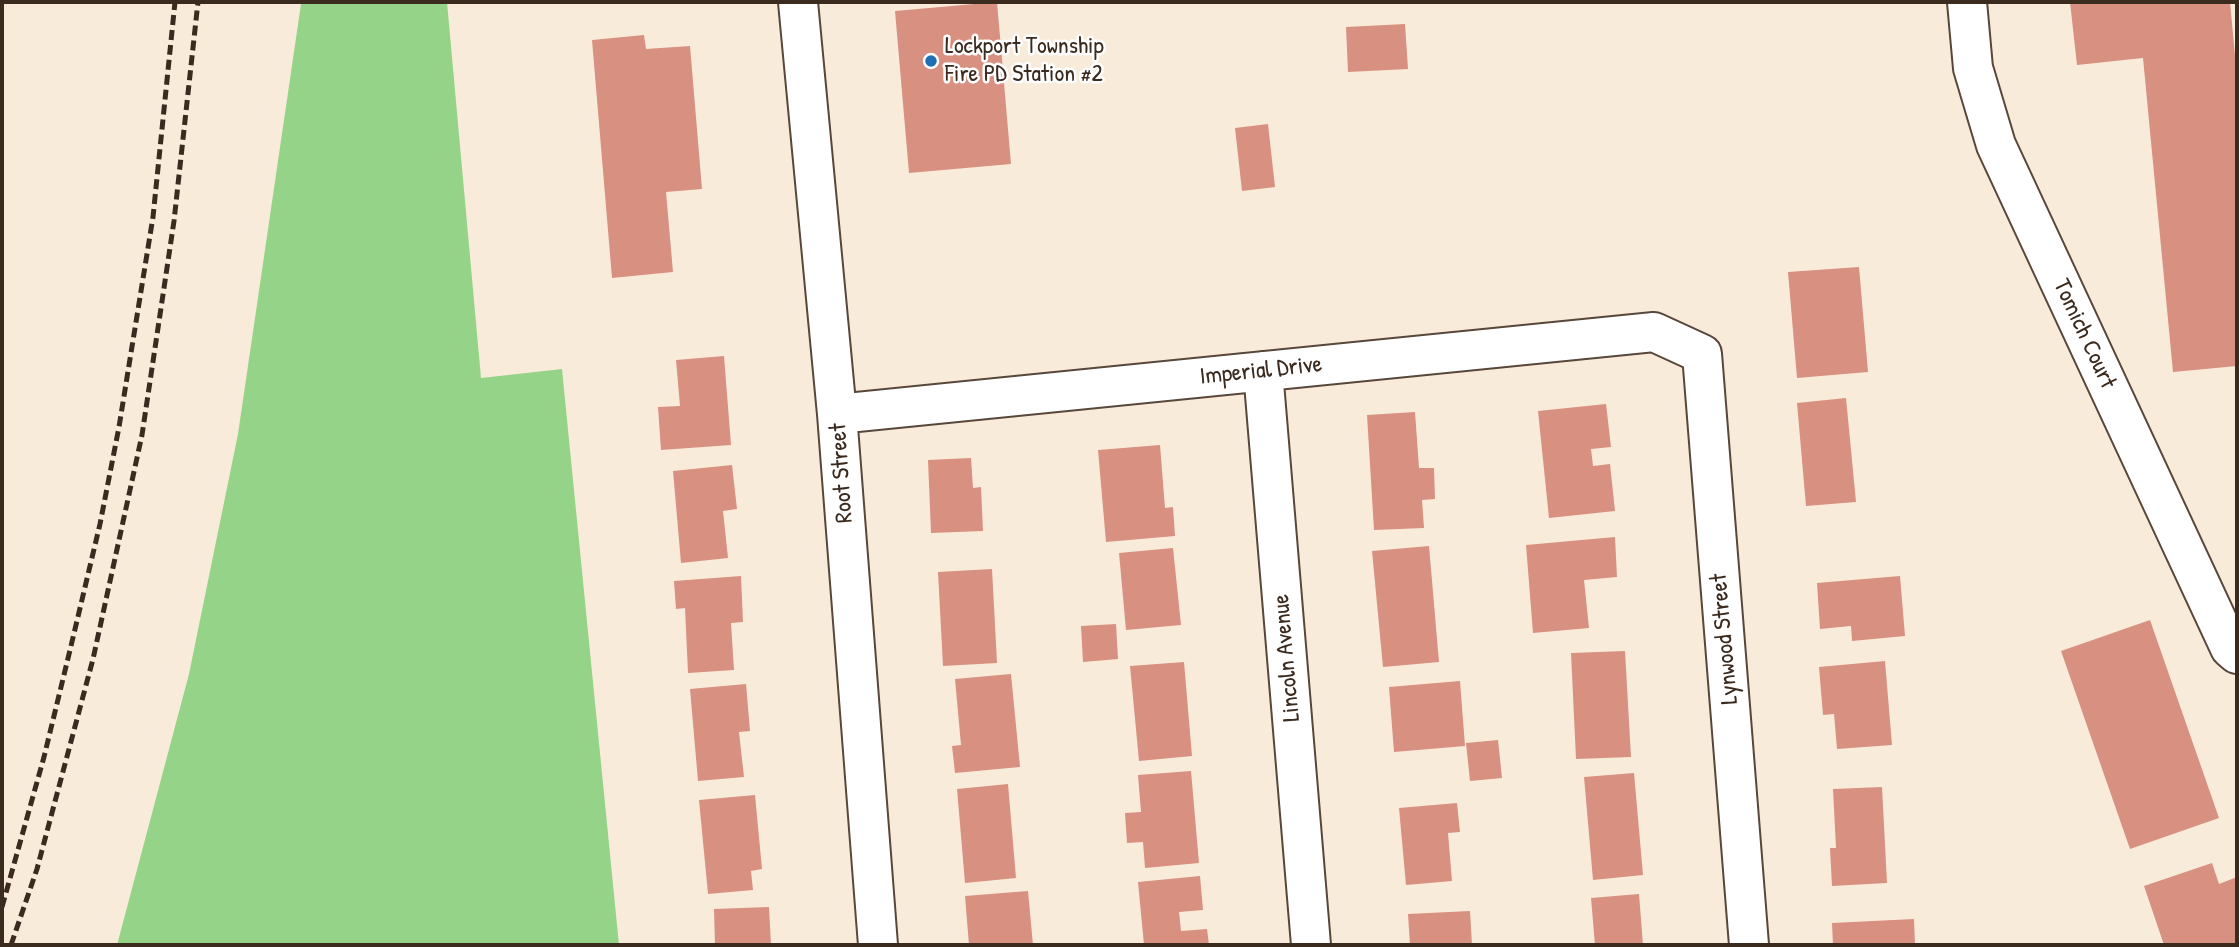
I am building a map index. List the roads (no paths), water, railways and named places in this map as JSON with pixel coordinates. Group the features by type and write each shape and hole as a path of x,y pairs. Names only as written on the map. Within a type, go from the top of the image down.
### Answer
{"street":[{"name":"Root Street","path":"798,2 837,414 878,945"},
{"name":"Tomich Court","path":"1967,2 1973,68 1996,145 2230,648 2237,654"},
{"name":"Imperial Drive","path":"837,414 1654,332 1684,345"},
{"name":"Lynwood Street","path":"1684,345 1702,354 1749,945"},
{"name":"Lincoln Avenue","path":"1263,370 1311,945"}],"railway":[{"path":"2,907 44,757 100,524 119,427 153,217 175,2"},
{"path":"11,945 37,869 93,659 142,435 174,221 198,2"}],"place":[{"name":"Lockport Township Fire PD Station #2","path":"931,61"}]}
